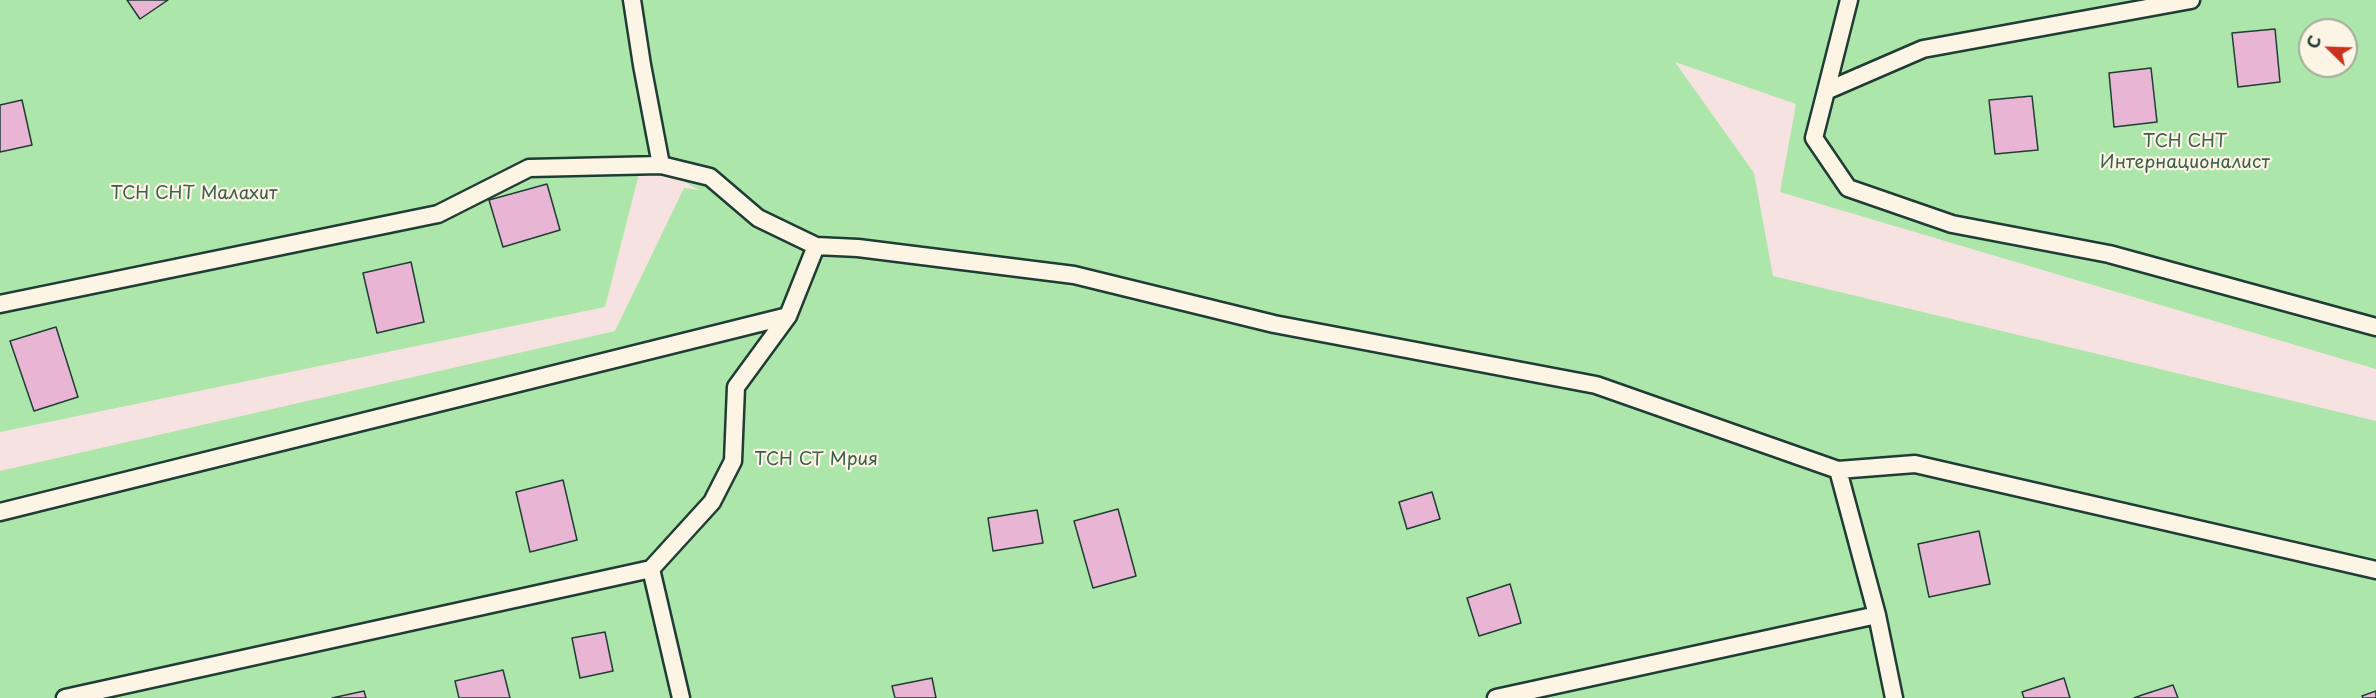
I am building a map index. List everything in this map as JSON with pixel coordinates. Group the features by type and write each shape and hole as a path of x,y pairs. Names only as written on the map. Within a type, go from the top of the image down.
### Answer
{"lane":[{"path":"633,0 642,65 661,165"},
{"path":"1849,0 1815,138 1848,188 1952,224 2109,255 2376,327"},
{"path":"1826,91 1923,49 2191,0"},
{"path":"0,304 438,214 530,168 661,165 710,177 758,218 816,246 858,248 1074,275 1274,324 1596,385 1838,470 1915,464 2376,570"},
{"path":"65,698 651,568 712,502 734,461 736,387 788,316 816,246"},
{"path":"0,512 788,316"},
{"path":"1838,470 1877,615 1894,698"},
{"path":"651,568 681,698"},
{"path":"1496,698 1877,615"}],"green space":[{"path":"0,0 2376,0 2376,369 1780,192 1796,104 1675,62 1754,173 1773,276 2376,421 2376,698 0,698 0,471 615,331 684,188 699,190 643,158 605,307 0,432"}],"building":[{"path":"127,0 168,0 140,19"},
{"path":"2275,29 2280,82 2238,87 2232,33"},
{"path":"2151,68 2157,122 2114,127 2109,73"},
{"path":"2032,96 2038,150 1995,154 1989,100"},
{"path":"22,100 32,145 0,152 0,105"},
{"path":"547,184 560,230 503,247 489,200"},
{"path":"411,262 424,322 377,333 363,273"},
{"path":"56,327 78,397 34,411 10,341"},
{"path":"563,480 577,540 530,552 516,492"},
{"path":"1432,492 1440,519 1407,529 1399,502"},
{"path":"1118,509 1136,576 1093,588 1074,521"},
{"path":"1037,510 1043,543 993,551 988,518"},
{"path":"1979,531 1990,584 1929,597 1918,544"},
{"path":"1510,584 1521,623 1479,636 1467,598"},
{"path":"605,632 613,671 580,678 572,638"},
{"path":"503,670 510,698 459,698 455,681"},
{"path":"932,678 936,698 895,698 892,686"},
{"path":"2064,678 2070,698 2024,698 2022,692"},
{"path":"2173,685 2178,698 2134,698 2142,695"},
{"path":"364,691 366,698 332,698"},
{"path":"2376,691 2376,698 2363,698 2362,696"}],"park label":[{"name":"ТСН СНТ Интернационалист","path":"2185,152"},
{"name":"ТСН СНТ Малахит","path":"194,194"},
{"name":"ТСН СТ Мрия","path":"816,460"}]}
